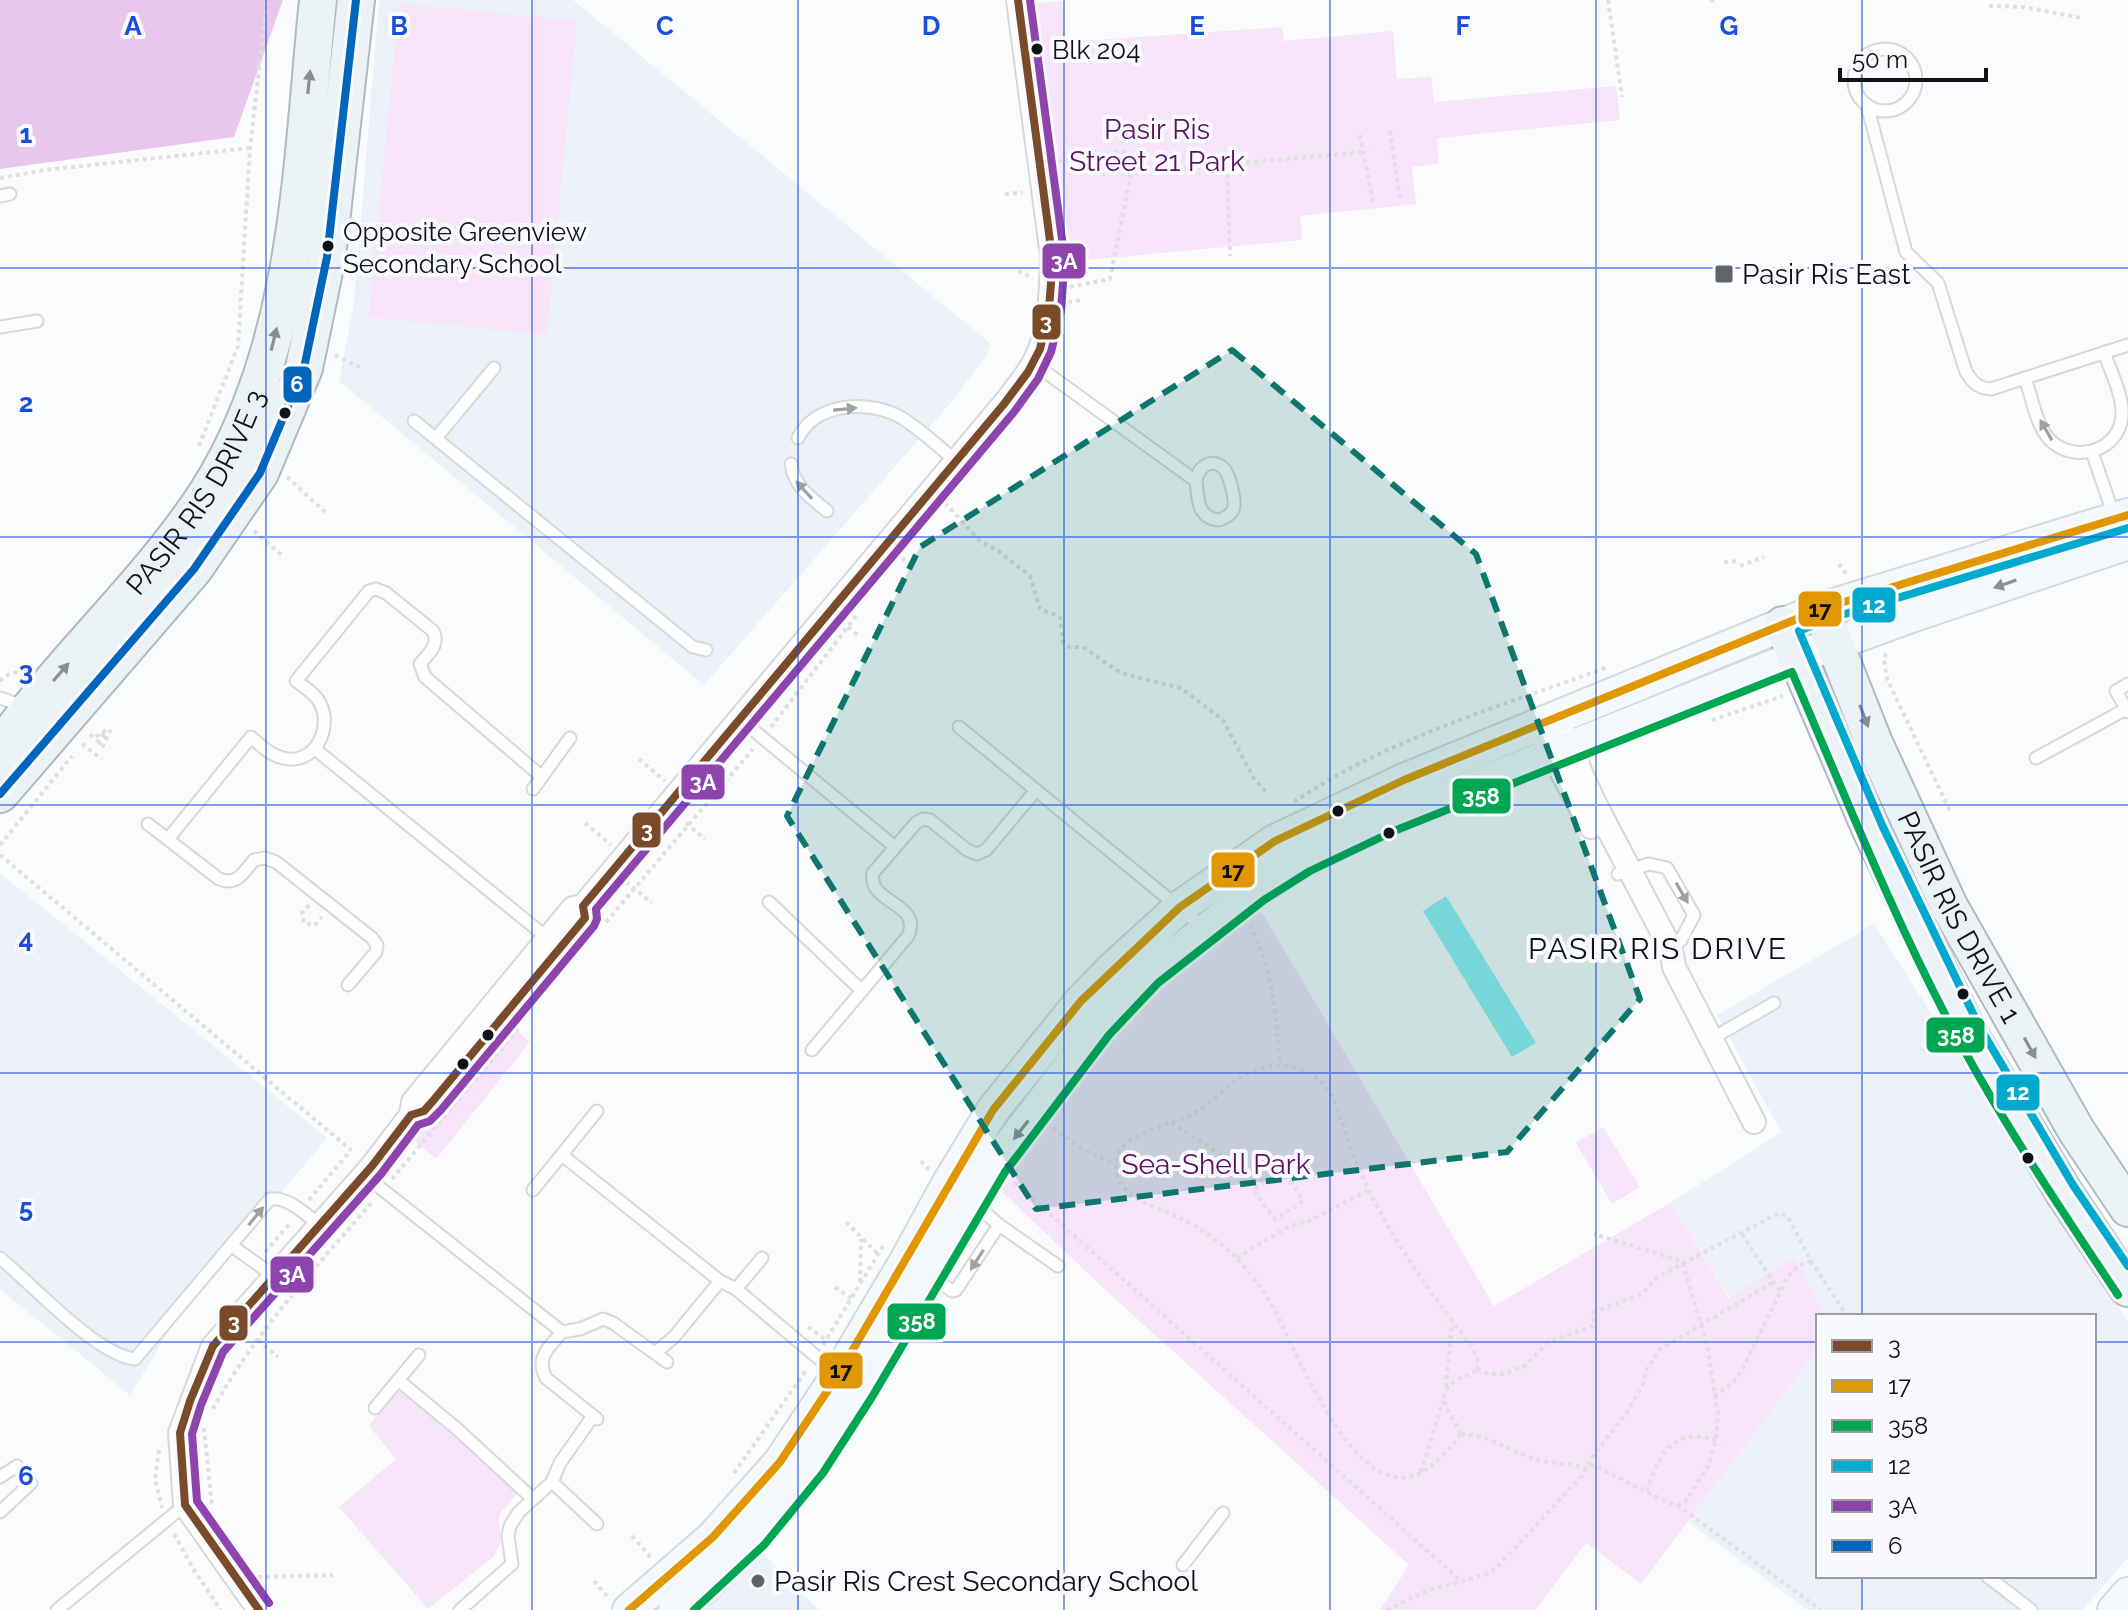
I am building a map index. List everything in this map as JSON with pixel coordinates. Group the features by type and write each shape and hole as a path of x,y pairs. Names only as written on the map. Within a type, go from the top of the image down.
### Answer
{"main road":[{"name":"PASIR RIS DRIVE 3","path":"0,794 24,727 174,540 208,491 248,415 273,344 292,248 318,0"},
{"name":"PASIR RIS DRIVE 3","path":"24,727 194,569 260,473 304,368 327,257 356,0"},
{"name":"PASIR RIS DRIVE 1","path":"1821,609 1874,743 1949,906 2076,1130 2128,1208"},
{"name":"PASIR RIS DRIVE 1","path":"1783,625 1877,843 1968,1032 2063,1191 2128,1288"}],"street":[{"path":"260,1599 185,1505 180,1433 213,1346 368,1171 411,1115 424,1111 554,942 573,908 583,906 741,720 956,461 1033,363 1045,332 1052,256 1018,0"},
{"path":"675,1610 703,1588 756,1536 814,1465 941,1178 1081,1001 1180,907 1275,841 1404,780 1821,609 2124,531"},
{"path":"941,1178 995,1165 1100,1027 1150,974 1240,903 1304,860 1389,820 2124,531"},
{"path":"1547,722 1560,752 1595,803 1624,871 1754,1122"},
{"path":"621,1606 713,1537 850,1383"},
{"path":"2114,1610 2128,1594"}],"lane":[{"path":"1867,105 1888,111 1902,107 1912,97 1916,84 1915,70 1907,58 1895,50 1882,48 1868,53 1858,63 1854,76 1855,90 1867,105 1906,252 1938,283 1972,383 1991,389 2128,345"},
{"path":"0,327 37,321"},
{"path":"2025,378 2044,432 2050,440 2078,454 2092,452 2105,446 2115,436 2121,423 2122,408 2104,352"},
{"path":"1033,363 1196,481 1199,504 1204,514 1219,520 1232,512 1234,507 1228,476 1222,466 1214,463 1205,465 1200,468 1196,481"},
{"path":"436,438 494,368"},
{"path":"798,438 803,429 828,410 868,408 902,418 956,461"},
{"path":"414,421 693,647 706,650"},
{"path":"2092,452 2124,531"},
{"path":"791,464 793,477 802,489 827,511"},
{"path":"168,839 251,737 265,749 285,759 296,759 315,749 323,736 324,713 316,696 296,681 369,591 376,589 386,593 433,631 435,645 420,664 425,677 541,776"},
{"path":"2036,758 2127,710 2116,691 2128,684"},
{"path":"741,720 895,847"},
{"path":"959,727 1205,929"},
{"path":"533,789 570,738"},
{"path":"315,749 554,942"},
{"path":"812,1050 908,936 912,926 910,917 875,888 872,880 873,873 895,847 923,819 930,820 967,850 977,854 986,850 1036,790"},
{"path":"148,824 219,879 229,883 237,880 254,860 265,858 276,862 372,938 377,945 376,952 348,985"},
{"path":"1624,871 1649,864 1667,868 1694,915 1669,957"},
{"path":"769,902 862,991"},
{"path":"1711,1039 1774,1003"},
{"path":"533,1190 597,1111"},
{"path":"562,1155 720,1281 736,1289 850,1383"},
{"path":"368,1171 383,1190 562,1332"},
{"path":"941,1178 999,1225 1058,1266"},
{"path":"0,1258 82,1330 122,1357 135,1359 270,1199 286,1201 320,1225"},
{"path":"905,1264 952,1291 956,1290 999,1225"},
{"path":"232,1246 274,1276"},
{"path":"736,1289 762,1258"},
{"path":"655,1353 674,1337 720,1281"},
{"path":"460,1610 512,1564 508,1536 510,1526 519,1512 552,1482 560,1463 595,1418 546,1378 542,1371 542,1357 562,1332 580,1329 603,1319 667,1362"},
{"path":"375,1408 419,1355"},
{"path":"398,1380 533,1499"},
{"path":"0,1477 17,1466 31,1483 1,1509"},
{"path":"552,1482 597,1524"},
{"path":"57,1610 185,1505"},
{"path":"1183,1565 1223,1513"},
{"path":"1990,1578 2031,1610"}],"path":[{"path":"193,458 212,418 238,346 250,148 267,0"},
{"path":"1608,0 1622,97"},
{"path":"1989,6 2023,7 2082,18"},
{"path":"1390,131 1400,199"},
{"path":"1360,135 1373,202"},
{"path":"0,178 45,170 250,148"},
{"path":"1040,164 1127,151 1131,173 1110,279 1051,291"},
{"path":"1131,173 1363,152"},
{"path":"1227,166 1230,256"},
{"path":"1005,194 1019,193"},
{"path":"1018,271 1029,276"},
{"path":"1071,302 1081,300"},
{"path":"335,355 361,368"},
{"path":"285,476 325,512"},
{"path":"943,502 981,542 997,550 1030,576 1040,609 1060,617 1063,642 1069,647 1083,647 1127,675 1181,688 1223,720 1253,777 1268,794"},
{"path":"252,529 284,557"},
{"path":"909,546 900,558 913,566"},
{"path":"1724,562 1739,564 1764,557"},
{"path":"606,922 763,737 856,615"},
{"path":"847,627 859,636"},
{"path":"1884,659 1887,679 1950,811"},
{"path":"0,681 33,665"},
{"path":"24,727 102,759"},
{"path":"90,734 94,738 106,730 98,745 110,731 103,746 106,748"},
{"path":"639,759 680,792"},
{"path":"585,823 608,843"},
{"path":"688,824 705,839"},
{"path":"0,855 368,1171"},
{"path":"634,889 652,903"},
{"path":"1240,903 1268,964 1280,1065"},
{"path":"211,1412 233,1372 281,1308 519,1028"},
{"path":"1446,1389 1477,1369 1476,1355 1411,1267 1369,1190 1325,1085 1299,1068 1280,1065 1255,1069 1240,1076 1193,1113 1128,1142 1119,1151 1116,1165 1119,1181 1135,1198 1183,1219 1236,1258 1258,1284 1274,1308 1325,1411 1345,1439 1381,1473 1395,1478 1420,1475 1460,1434"},
{"path":"1047,1123 1082,1149 1116,1165"},
{"path":"1171,1123 1263,1181"},
{"path":"995,1165 1460,1580"},
{"path":"1279,1170 1283,1171 1302,1197 1302,1202 1272,1218 1253,1192 1263,1181 1279,1170"},
{"path":"1236,1258 1290,1226 1309,1221 1369,1190"},
{"path":"1477,1369 1488,1374 1502,1374 1525,1366 1548,1342 1593,1326 1594,1312 1642,1294 1659,1276 1778,1213 1784,1214 1846,1314"},
{"path":"1282,1215 1290,1226"},
{"path":"846,1222 861,1239 905,1264"},
{"path":"1741,1233 1780,1292"},
{"path":"1594,1234 1683,1264 1702,1326 1718,1414 1716,1440 1708,1466 1686,1501 1677,1505"},
{"path":"860,1284 861,1239"},
{"path":"1714,1396 1733,1383 1743,1368 1788,1276 1798,1266 1811,1261"},
{"path":"1387,1610 1426,1591 1487,1574 1498,1566 1587,1469 1595,1453 1628,1411 1644,1382 1653,1356 1774,1282"},
{"path":"835,1287 851,1298"},
{"path":"1420,1475 1446,1389 1452,1321"},
{"path":"810,1329 826,1340"},
{"path":"258,1340 278,1357"},
{"path":"1444,1396 1444,1405 1460,1434"},
{"path":"204,1425 211,1504 218,1517"},
{"path":"1460,1434 1482,1437 1535,1459 1570,1463 1587,1469"},
{"path":"1647,1491 1656,1462 1671,1444 1700,1436 1716,1440"},
{"path":"1587,1469 1593,1465 1677,1505 1821,1610"},
{"path":"632,1536 657,1564"},
{"path":"260,1599 252,1577 333,1575"},
{"path":"594,1581 621,1606"}],"highlighted area":[{"path":"1232,350 1476,554 1640,999 1507,1152 1036,1209 787,816 920,547"}],"shaded area":[{"path":"0,0 283,0 234,137 0,169"},
{"path":"379,0 573,0 991,344 985,358 954,399 704,685 339,381 354,303"},
{"path":"0,873 327,1138 179,1315 130,1395 0,1289"},
{"path":"1874,924 2128,1321 2128,1558 2082,1610 1808,1610 1688,1522 1816,1351 1816,1578 2096,1578 2096,1314 1825,1314 1793,1257 1730,1298 1670,1203 1781,1132 1717,1015"},
{"name":"Pasir Ris Crest Secondary School","path":"762,1552 819,1610 691,1610"}],"green space":[{"name":"Pasir Ris Street 21 Park","path":"1062,1 1066,42 1282,27 1284,41 1393,31 1397,79 1431,77 1434,102 1616,86 1620,120 1437,138 1439,164 1412,167 1416,204 1300,216 1302,240 1054,263 1034,3"},
{"path":"399,3 577,21 547,335 369,317"},
{"name":"Sea-Shell Park","path":"1246,906 1263,914 1494,1306 1670,1203 1729,1298 1794,1257 1825,1314 1816,1314 1816,1351 1641,1584 1586,1543 1535,1610 1380,1610 1409,1565 1101,1286 992,1182 1141,996"},
{"path":"496,1013 530,1042 436,1159 402,1131"},
{"path":"1603,1127 1640,1187 1612,1204 1576,1143"},
{"path":"399,1386 523,1487 499,1516 501,1542 494,1556 428,1609 339,1507 396,1459 369,1426"}],"water":[{"path":"1446,896 1536,1043 1512,1057 1423,911"}],"transit line":[{"name":"6","path":"0,794 194,569 260,473 304,368 327,257 356,0"},
{"name":"3","path":"259,1610 185,1505 180,1433 213,1346 372,1166 411,1115 424,1111 432,1102 585,918 583,906 1004,404 1028,372 1040,349 1049,309 1052,256 1018,0"},
{"name":"3A","path":"269,1603 197,1501 192,1434 223,1352 381,1174 418,1125 430,1121 441,1110 594,926 596,909 1014,412 1038,379 1051,352 1061,311 1064,254 1030,0"},
{"name":"17","path":"629,1610 713,1537 780,1462 838,1375 993,1110 1081,1001 1180,907 1275,841 1404,780 1821,609 2128,515"},
{"name":"12","path":"2128,528 1825,620 1799,631 1882,825 1979,1026 2073,1185 2128,1266"},
{"name":"358","path":"694,1610 764,1545 823,1473 872,1397 1005,1172 1109,1035 1158,983 1264,900 1310,871 1394,831 1792,672 1891,903 1957,1037 2014,1136 2118,1295"}],"place":[{"name":"Blk 204","path":"1037,49"},
{"name":"Opposite Greenview Secondary School","path":"328,246"},
{"name":"Pasir Ris East","path":"1724,274"},
{"name":"Pasir Ris Crest Secondary School","path":"758,1581"}],"district":[{"name":"PASIR RIS DRIVE","path":"1658,949"}]}
